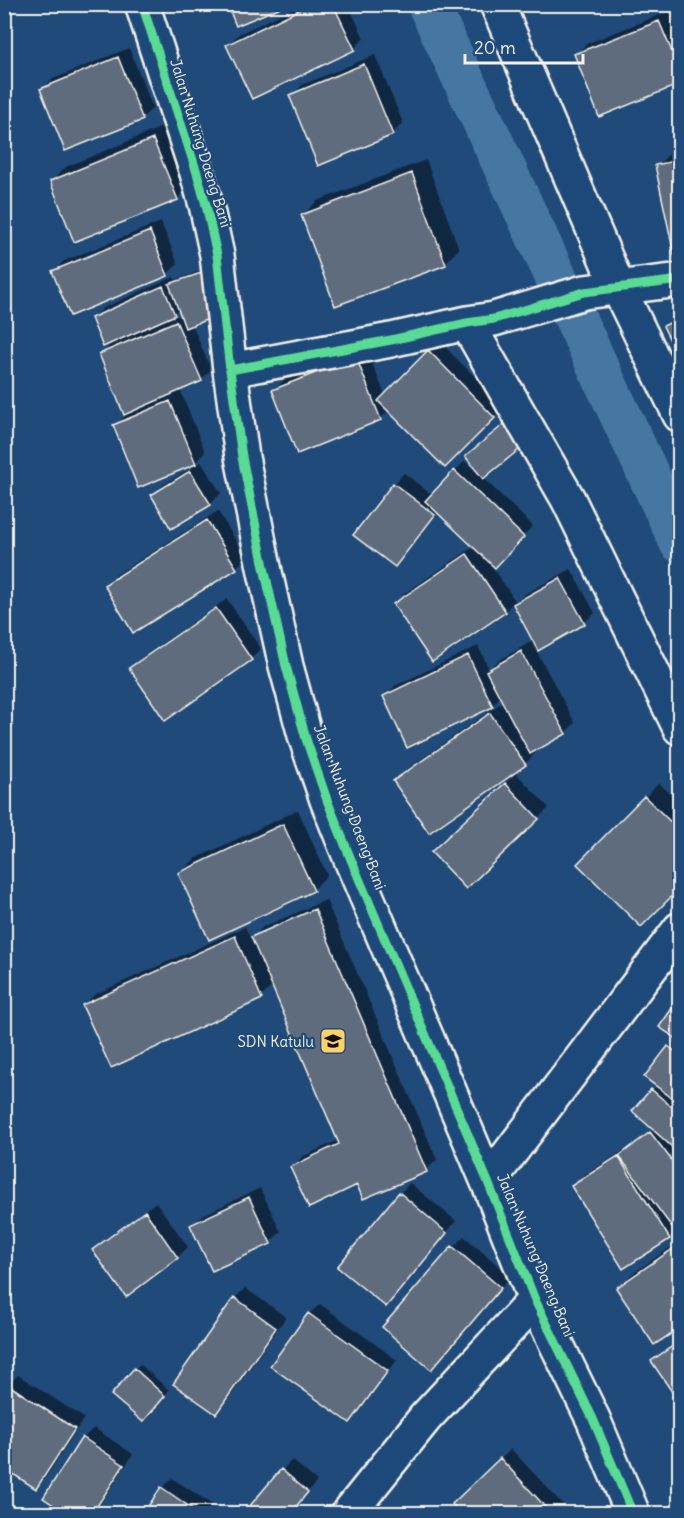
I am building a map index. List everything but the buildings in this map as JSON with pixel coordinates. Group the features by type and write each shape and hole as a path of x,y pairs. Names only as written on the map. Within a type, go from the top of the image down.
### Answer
{"street":[{"name":"Jalan Nuhung Daeng Bani","path":"142,4 206,205 217,255 242,457 286,666 306,739 352,862 536,1300 592,1419 633,1514"},
{"path":"497,4 618,287 680,415"},
{"path":"230,370 480,321 584,292 680,280"},
{"path":"480,321 680,728"},
{"path":"488,1182 680,929"},
{"path":"348,1514 425,1418 536,1300"}],"waterway":[{"path":"428,4 680,542"}],"cycle path":[{"path":"142,4 206,205 217,255 242,457 286,666 306,739 352,862 488,1182 535,1300 593,1419 633,1514"},
{"path":"230,370 494,319 584,292 680,280"}],"place":[{"name":"SDN Katulu","path":"333,1041"}]}
